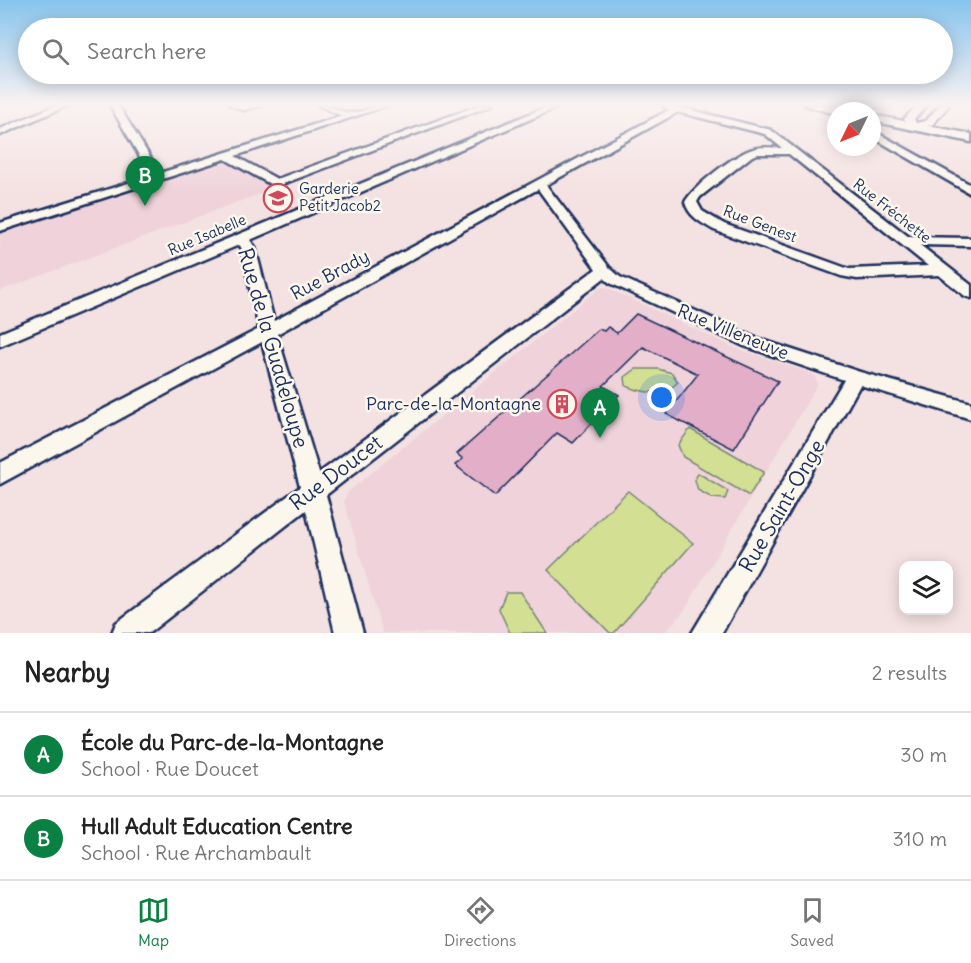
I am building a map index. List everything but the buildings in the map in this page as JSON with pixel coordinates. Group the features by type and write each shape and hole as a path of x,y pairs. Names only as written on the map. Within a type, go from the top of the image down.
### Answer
{"main road":[{"path":"925,135 971,138"}],"street":[{"path":"132,135 157,177"},
{"path":"0,227 291,135"},
{"path":"226,155 276,183 408,135"},
{"name":"Rue Isabelle","path":"0,340 486,135"},
{"name":"Rue Brady","path":"0,474 540,184 624,135"},
{"name":"Rue Fréchette","path":"773,135 971,293"},
{"path":"907,135 970,189"},
{"name":"Rue Genest","path":"792,151 758,151 748,154 695,195 691,202 692,208 719,227 846,273 857,275 943,270"},
{"name":"Rue Villeneuve","path":"540,184 604,270 615,280 730,334 855,377 971,411"},
{"name":"Rue de la Guadeloupe","path":"241,238 248,247 268,331 313,491 349,633"},
{"path":"906,241 971,242"},
{"name":"Rue Doucet","path":"126,633 604,270"},
{"name":"Rue Saint-Onge","path":"706,633 724,606 855,377"}],"shaded area":[{"path":"226,155 280,186 0,291 0,227"},
{"path":"605,287 735,348 804,371 814,376 818,383 684,611 664,633 383,633 344,501 348,492 600,288"}],"green space":[{"path":"636,369 658,369 672,373 678,382 660,392 626,386 625,377"},
{"path":"690,429 764,472 749,496 683,457 678,445"},
{"path":"698,473 728,491 725,499 712,498 698,490 695,480"},
{"path":"628,491 693,543 614,633 610,633 548,570"},
{"path":"506,592 520,592 547,633 510,633 499,609"}],"place":[{"name":"Garderie Petit Jacob2","path":"278,198"},
{"name":"Hull Adult Education Centre","path":"145,206"},
{"name":"Parc-de-la-Montagne","path":"562,404"},
{"name":"École du Parc-de-la-Montagne","path":"600,438"}]}
